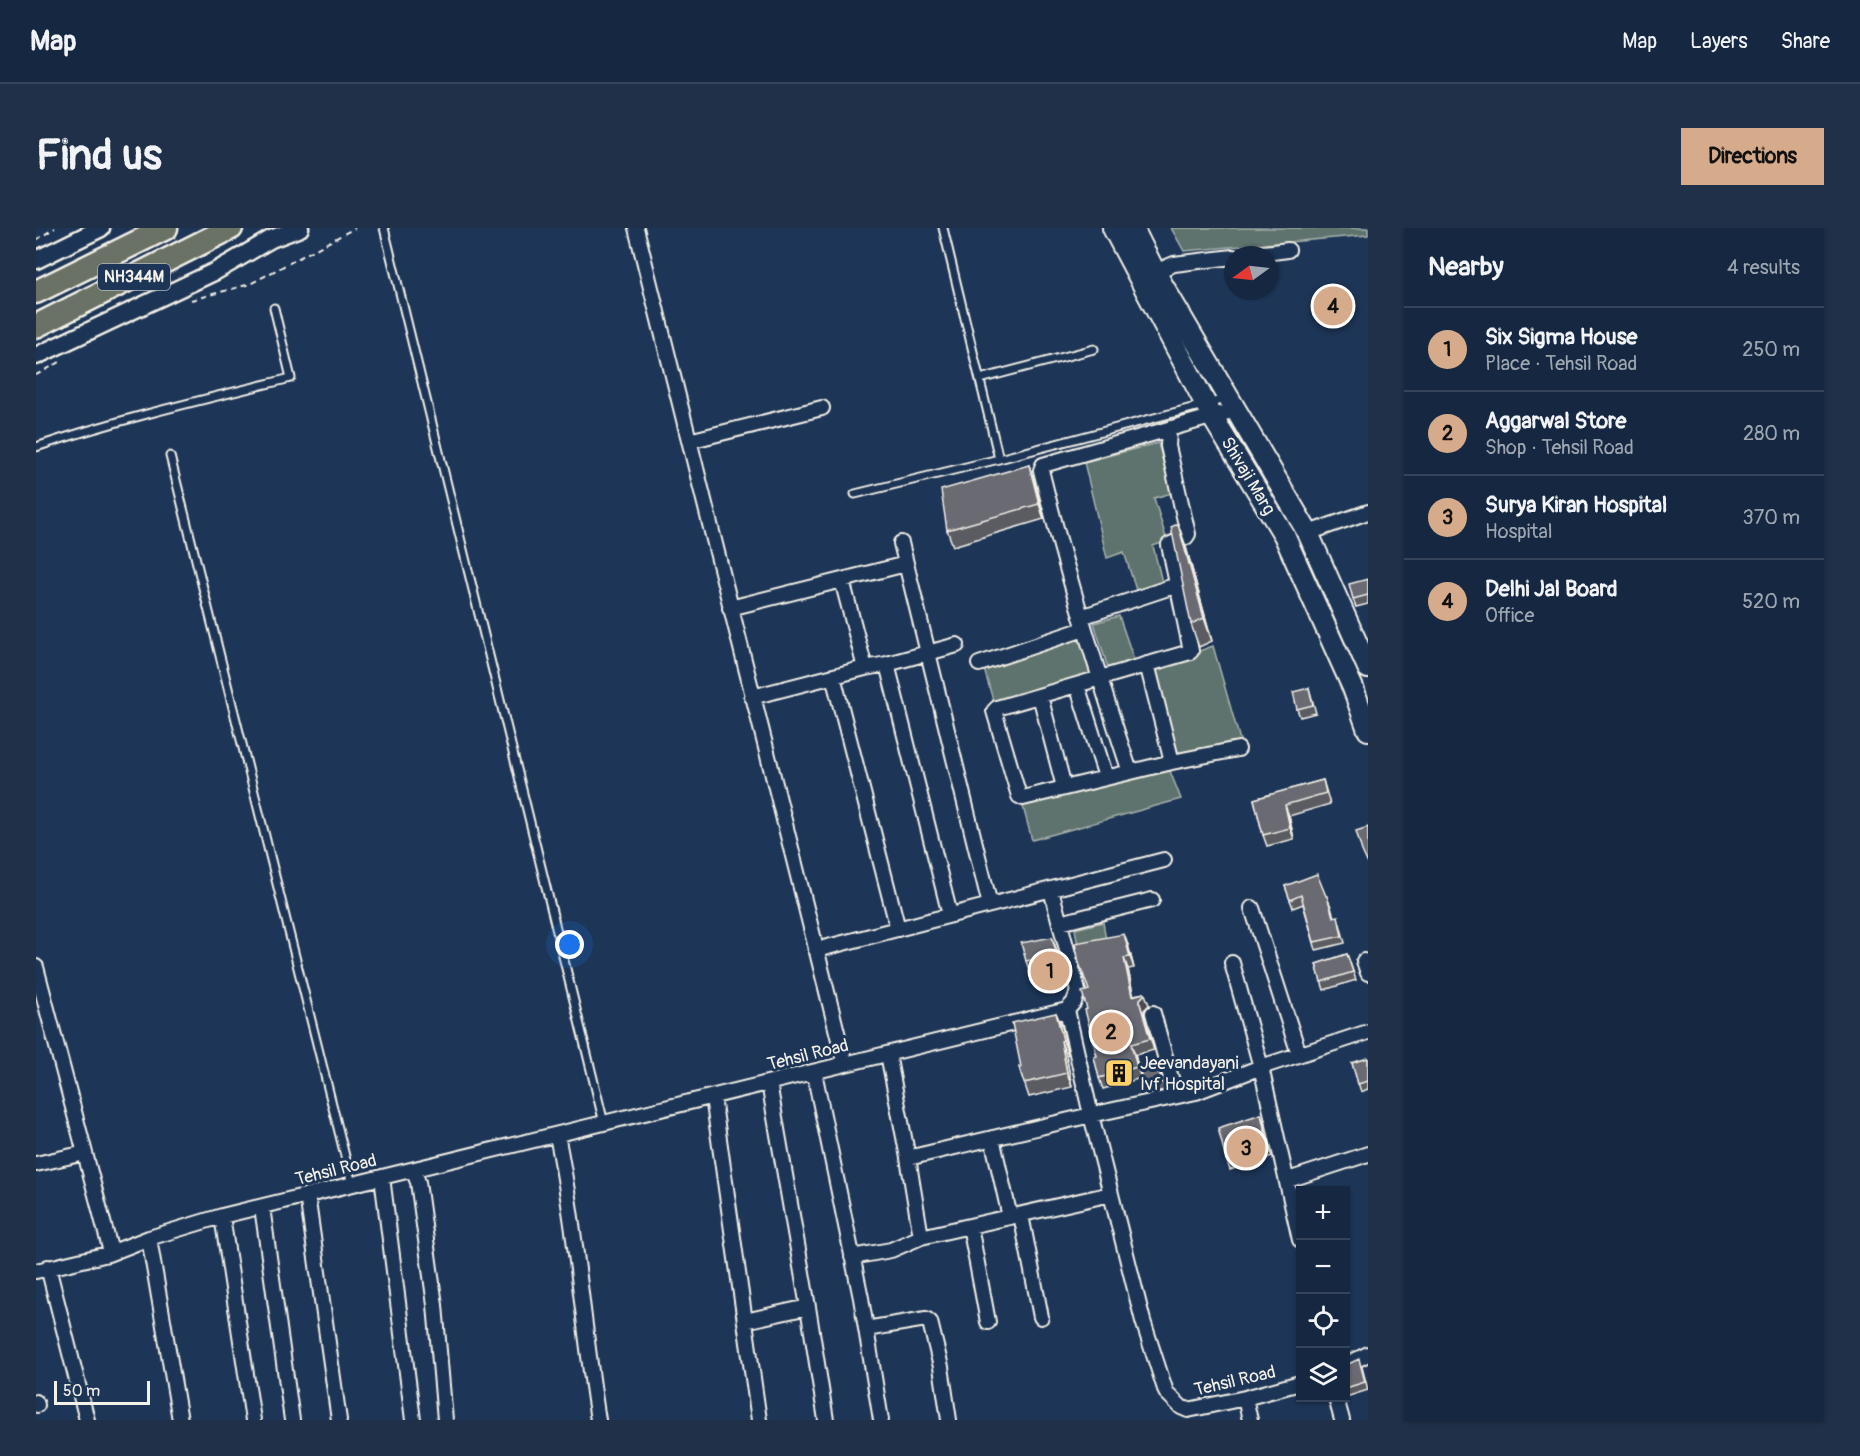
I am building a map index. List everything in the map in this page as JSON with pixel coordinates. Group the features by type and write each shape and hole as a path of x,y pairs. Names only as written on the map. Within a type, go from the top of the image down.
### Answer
{"highway":[{"name":"NH344M","path":"36,292 166,228"},
{"name":"NH344M","path":"36,326 231,228"}],"main road":[{"name":"Shivaji Marg","path":"1113,228 1209,411 1284,535 1353,688 1368,730"},
{"name":"Shivaji Marg","path":"1133,228 1155,272 1308,533 1368,668"}],"street":[{"path":"36,260 101,228"},
{"path":"36,356 216,271 271,239 300,228"},
{"path":"636,228 845,1065"},
{"path":"1278,251 1288,250"},
{"path":"1155,272 1174,264 1224,258"},
{"path":"1130,772 1082,623 1053,523 1041,467 1169,430 1209,411 1232,404"},
{"path":"689,441 822,408"},
{"path":"1169,430 1168,446 1188,534 1169,546 1191,651 997,708 993,713 1019,796 1023,798 1106,777 1238,749"},
{"path":"1308,533 1368,512"},
{"path":"901,543 990,905"},
{"path":"730,608 906,564"},
{"path":"842,580 865,668"},
{"path":"979,664 1177,585"},
{"path":"752,697 957,645"},
{"path":"887,664 950,915"},
{"path":"1147,664 1172,762"},
{"path":"833,676 898,929"},
{"path":"1077,685 1106,777"},
{"path":"1040,696 1064,787"},
{"path":"816,950 1164,860"},
{"path":"1051,890 1078,991 1074,1002 1067,1010"},
{"path":"1060,923 1152,900"},
{"path":"1251,908 1299,1054"},
{"path":"1232,963 1261,1067 1296,1220"},
{"path":"36,967 111,1252"},
{"name":"Tehsil Road","path":"42,1269 108,1254 149,1238 222,1216 1067,1010 1143,1321 1166,1392 1189,1415 1296,1384"},
{"path":"1153,1013 1176,1096"},
{"path":"909,1158 1196,1092 1261,1067 1368,1032"},
{"path":"888,1054 909,1158 921,1237"},
{"path":"814,1072 866,1329 881,1420"},
{"path":"769,1083 826,1420"},
{"path":"713,1097 759,1420"},
{"path":"557,1135 566,1179 587,1353 598,1420"},
{"path":"992,1138 1041,1317"},
{"path":"36,1164 85,1153"},
{"path":"1288,1180 1368,1154"},
{"path":"413,1170 418,1182 435,1305 446,1420"},
{"path":"382,1177 413,1420"},
{"path":"852,1257 891,1250 921,1237 1111,1194"},
{"path":"307,1195 339,1420"},
{"path":"262,1207 292,1420"},
{"path":"222,1216 253,1420"},
{"path":"970,1226 988,1322"},
{"path":"149,1238 180,1420"},
{"path":"42,1269 87,1420"},
{"path":"745,1322 808,1307"},
{"path":"866,1329 926,1319 930,1322 941,1367 949,1420"},
{"path":"1350,1363 1368,1354"},
{"path":"1245,1398 1250,1420"},
{"path":"1336,1402 1342,1420"}],"lane":[{"path":"384,228 605,1123"},
{"path":"943,228 999,459"},
{"path":"36,447 132,417 291,378 274,309"},
{"path":"980,378 1094,349"},
{"path":"855,494 1209,411"},
{"path":"170,456 352,1184"}],"path":[{"path":"36,240 55,228"},
{"path":"186,301 250,285 355,228"},
{"path":"36,375 62,361"}],"green space":[{"path":"1171,228 1368,228 1368,235 1184,251"},
{"path":"1158,443 1172,493 1154,498 1167,541 1153,546 1163,586 1137,593 1124,552 1107,558 1084,462"},
{"path":"1119,616 1134,660 1108,668 1094,623"},
{"path":"1080,637 1092,678 995,707 984,669"},
{"path":"1213,646 1242,747 1173,767 1147,670"},
{"path":"1168,766 1181,799 1032,840 1022,803"},
{"path":"1103,922 1107,947 1079,952 1075,929"}],"building":[{"path":"1029,465 1039,504 947,530 941,490"},
{"path":"1178,524 1204,618 1191,624 1171,527"},
{"path":"1368,579 1368,595 1353,599 1349,584"},
{"path":"1309,688 1313,705 1297,709 1293,692"},
{"path":"1323,780 1326,793 1285,805 1290,828 1263,835 1254,799"},
{"path":"1368,827 1368,864 1356,831"},
{"path":"1317,874 1333,917 1338,916 1342,936 1314,942 1301,895 1290,900 1285,886"},
{"path":"1124,934 1130,957 1124,958 1132,996 1145,994 1140,999 1140,1004 1150,1039 1131,1044 1137,1067 1099,1078 1094,1057 1097,1056 1082,992 1089,990 1079,963 1075,943"},
{"path":"1052,937 1057,955 1026,961 1021,943"},
{"path":"1347,954 1353,972 1321,982 1316,964"},
{"path":"1056,1013 1063,1040 1061,1041 1067,1073 1024,1083 1012,1023"},
{"path":"1368,1058 1368,1081 1358,1084 1352,1063"},
{"path":"1156,1061 1162,1082 1143,1086 1139,1066"},
{"path":"1261,1114 1268,1145 1226,1159 1218,1128"},
{"path":"1359,1359 1365,1382 1350,1387 1350,1363"}],"place":[{"name":"Delhi Jal Board","path":"1333,306"},
{"name":"Six Sigma House","path":"1050,971"},
{"name":"Aggarwal Store","path":"1111,1032"},
{"name":"Jeevandayani Ivf Hospital","path":"1119,1073"},
{"name":"Surya Kiran Hospital","path":"1246,1148"}]}
